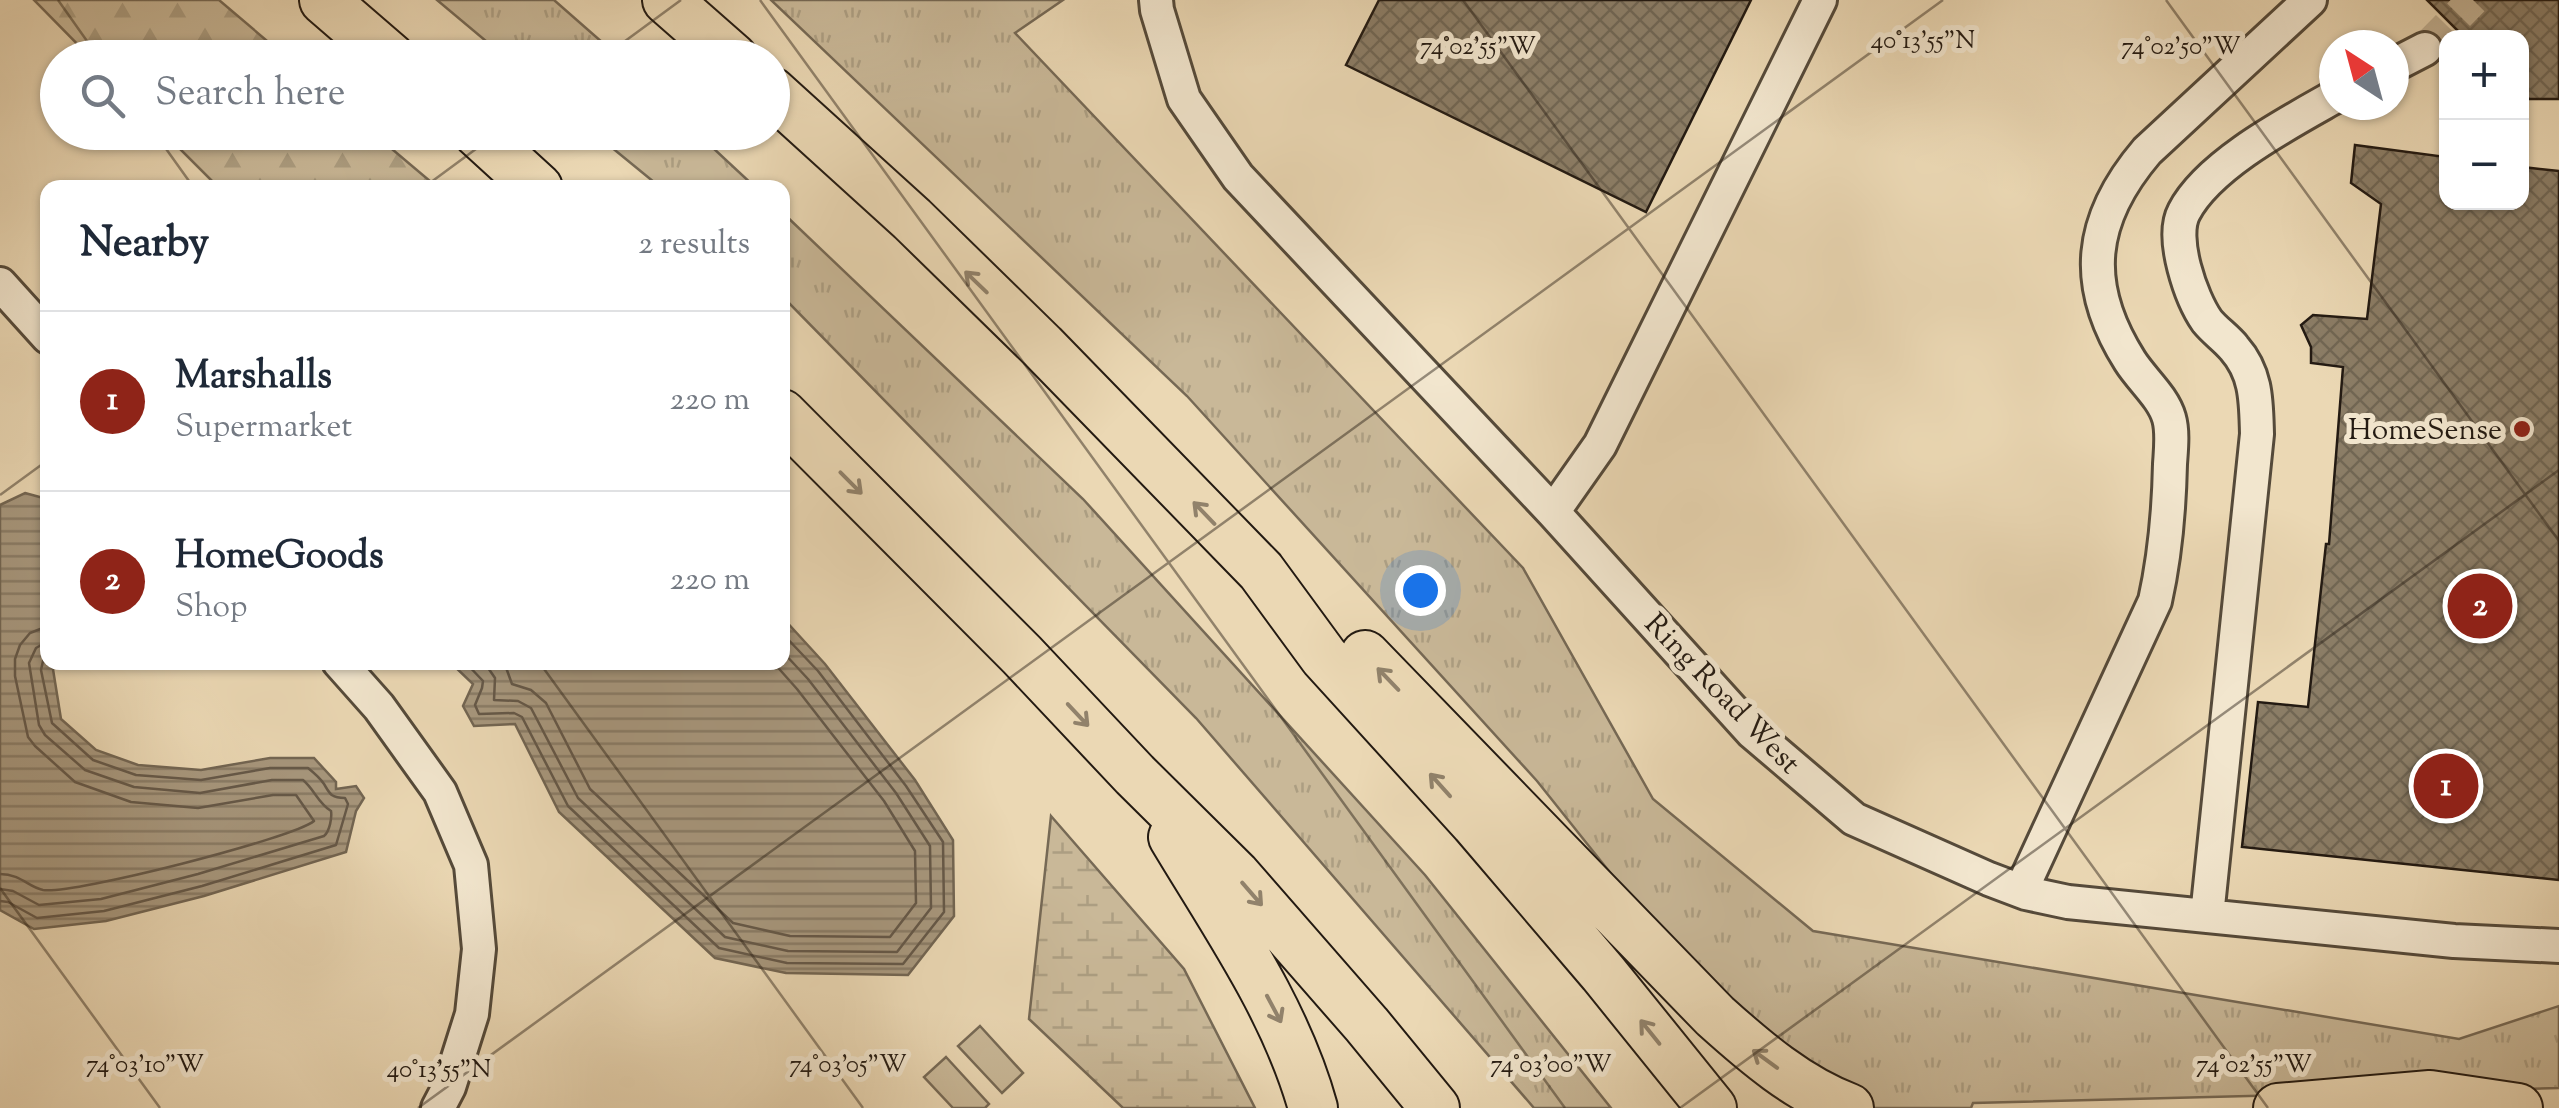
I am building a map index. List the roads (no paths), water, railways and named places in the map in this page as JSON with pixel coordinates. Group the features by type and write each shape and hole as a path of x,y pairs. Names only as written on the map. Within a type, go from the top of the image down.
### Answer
{"highway":[{"path":"324,0 371,40"},
{"path":"667,0 713,40"},
{"path":"790,108 912,219 1042,346 1261,571 1324,657 1488,838 1712,1108"},
{"path":"497,150 529,180"},
{"path":"790,422 1236,875 1435,1108"},
{"path":"1261,571 1344,634 1715,1016 1802,1085 1849,1108"},
{"path":"1134,775 1280,1020 1313,1108"},
{"path":"2278,1108 2430,1094 2518,1108"}],"street":[{"name":"Ring Road West","path":"1156,0 1184,100 1238,177 1553,512 1752,732 1854,819 2020,891 2068,902 2454,941 2559,946"},
{"path":"1553,512 1600,446 1820,0"},
{"path":"2020,891 2155,601 2163,568 2170,420 2116,338 2107,314 2098,273 2100,232 2111,201 2147,151 2310,0"},
{"path":"2409,57 2425,49"},
{"path":"2207,916 2253,493 2256,387 2237,350 2208,322 2190,288 2180,250 2182,216 2205,182 2243,153 2319,106"},
{"path":"0,284 40,328"},
{"path":"345,670 379,707 440,792 471,865 479,950 472,1014 438,1108"}],"water":[{"path":"25,493 40,497 40,670 53,670 61,719 96,750 138,765 201,770 270,758 314,758 336,782 336,789 356,786 364,798 356,811 346,852 204,896 106,921 34,929 0,910 0,505"},
{"path":"790,626 825,664 915,780 953,840 954,916 908,975 786,973 715,958 559,812 515,724 474,726 463,706 473,684 458,670 790,670"}],"tunnel":[{"path":"2425,49 2473,0"}],"place":[{"name":"HomeSense","path":"2522,429"},
{"name":"HomeGoods","path":"2480,606"},
{"name":"Marshalls","path":"2446,786"}]}
